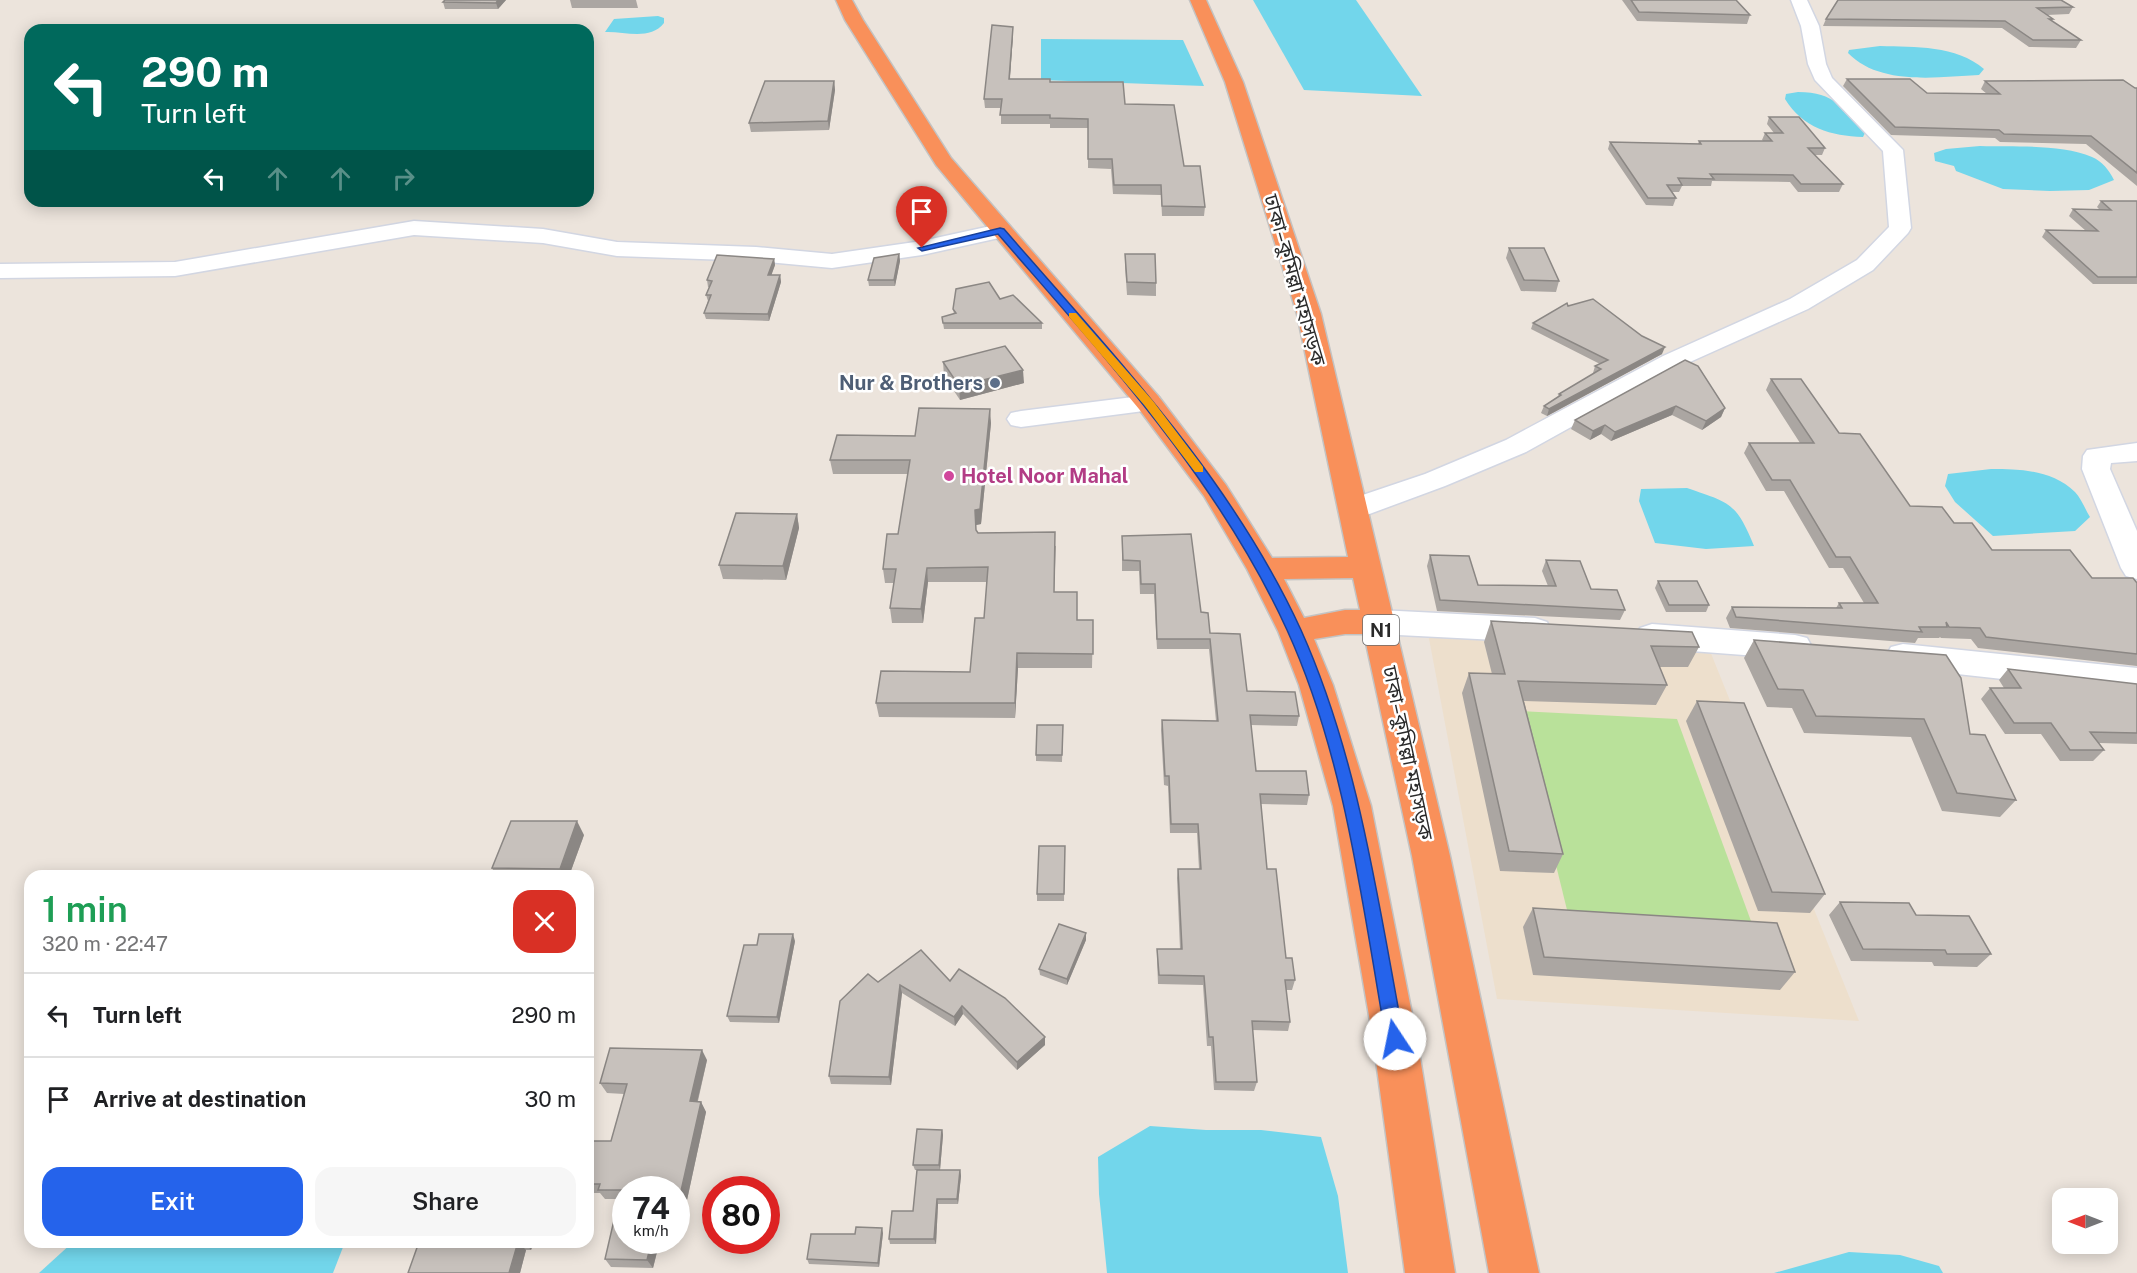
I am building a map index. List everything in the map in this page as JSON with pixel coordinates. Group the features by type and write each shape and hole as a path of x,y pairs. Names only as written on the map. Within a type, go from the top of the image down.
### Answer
{"highway":[{"path":"844,0 854,20 943,161 1000,231 1149,403 1216,492 1263,568 1294,631 1316,685 1352,806 1395,1039 1430,1273"},
{"name":"ঢাকা–কুমিল্লা মহাসড়ক","path":"1198,0 1234,82 1309,314 1431,856 1514,1273"},
{"path":"1263,568 1367,567"},
{"path":"1294,631 1345,622 1379,622"}],"street":[{"path":"1353,509 1435,480 1516,446 1672,361 1799,304 1865,265 1900,228 1893,150 1824,80 1817,64 1810,26 1799,0"},
{"path":"0,271 175,269 414,228 543,236 617,249 756,254 832,261 922,248 1000,231"},
{"path":"1021,419 1149,403"},
{"path":"2137,452 2097,456 2096,469 2137,568"},
{"path":"1379,622 1569,632"},
{"path":"1616,635 1819,649"},
{"path":"1879,654 2137,681"}],"shaded area":[{"path":"1427,628 1706,641 1859,1021 1497,999","holes":["1482,635 1687,667 1489,661"]}],"green space":[{"path":"1518,711 1677,719 1755,932 1570,922"}],"water":[{"path":"1253,0 1356,0 1422,96 1304,90"},
{"path":"658,16 664,18 664,23 652,32 636,34 605,32 614,19"},
{"path":"1041,39 1183,40 1204,86 1041,80"},
{"path":"1880,46 1921,47 1948,51 1973,61 1984,69 1979,75 1928,78 1892,75 1861,64 1848,53 1849,50"},
{"path":"1798,92 1830,98 1865,133 1863,137 1840,135 1809,124 1792,109 1785,99 1786,94"},
{"path":"1980,146 2037,147 2080,153 2099,161 2114,180 2089,190 2003,189 1956,171 1954,166 1935,161 1934,153 1946,149"},
{"path":"1991,469 2025,470 2056,479 2075,492 2090,517 2075,531 1993,536 1955,502 1945,486 1948,474"},
{"path":"1687,488 1730,506 1742,520 1754,546 1706,549 1655,543 1639,501 1641,489"},
{"path":"1150,1126 1206,1130 1261,1130 1321,1137 1338,1196 1348,1273 1107,1273 1099,1194 1098,1157"},
{"path":"66,1248 343,1248 333,1273 39,1273"},
{"path":"1849,1252 1900,1255 1939,1266 1943,1273 1774,1273"}],"building":[{"path":"445,0 498,0 496,3 443,2"},
{"path":"1631,0 1736,0 1750,15 1639,12"},
{"path":"1838,0 2061,0 2073,7 2037,8 2053,19 2049,19 2081,40 2033,40 2005,21 1826,19"},
{"path":"992,25 1013,27 1009,79 1050,79 1050,82 1123,82 1125,104 1174,105 1184,166 1200,166 1205,207 1162,206 1161,185 1114,185 1112,159 1088,159 1088,119 1050,118 1050,115 1000,115 1002,99 984,99"},
{"path":"1847,79 1910,79 1927,93 2000,94 1985,81 2123,80 2137,88 2137,173 2091,136 2004,134 1999,130 1895,127"},
{"path":"765,81 834,81 828,121 749,123"},
{"path":"1769,117 1799,117 1825,148 1808,148 1843,184 1801,184 1793,175 1710,174 1714,179 1678,178 1682,185 1667,185 1676,198 1648,198 1610,142 1701,144 1699,141 1772,141 1765,133 1783,133"},
{"path":"2101,201 2137,201 2137,277 2098,277 2046,230 2098,231 2073,209 2111,210"},
{"path":"1509,248 1544,248 1559,281 1524,280"},
{"path":"899,254 894,280 868,280 874,258"},
{"path":"1125,254 1155,254 1156,283 1127,282"},
{"path":"717,255 774,259 768,275 780,275 768,314 704,313 711,295 706,295 712,281 707,280"},
{"path":"989,282 1000,299 1013,295 1042,323 943,323 942,317 956,313 953,309 956,289"},
{"path":"1593,299 1642,336 1665,347 1549,409 1544,406 1561,395 1559,394 1601,369 1595,366 1608,360 1533,323 1567,303 1568,306"},
{"path":"1005,346 1023,370 959,386 943,362"},
{"path":"1685,360 1698,366 1725,408 1706,421 1676,406 1615,432 1605,425 1593,431 1575,420"},
{"path":"1771,379 1801,379 1839,433 1860,434 1910,506 1942,507 1954,523 1972,523 1992,550 2070,550 2092,578 2133,578 2137,583 2137,654 1986,637 1980,628 1949,627 1946,622 1947,627 1919,627 1922,632 1736,617 1732,607 1842,608 1839,603 1878,603 1850,557 1836,557 1790,480 1772,480 1749,443 1814,443"},
{"path":"919,408 990,409 980,509 975,510 976,530 978,533 1055,532 1054,592 1077,592 1077,620 1093,620 1093,654 1017,653 1015,703 876,703 881,671 970,672 975,618 984,618 988,567 927,568 921,609 890,608 896,569 883,569 887,534 898,534 910,460 830,460 837,435 915,436"},
{"path":"736,513 797,514 783,566 719,565"},
{"path":"1191,534 1201,612 1208,613 1210,633 1240,634 1247,691 1295,692 1299,716 1250,715 1256,771 1306,771 1309,795 1260,794 1267,869 1276,869 1286,958 1292,958 1295,980 1285,980 1290,1022 1252,1021 1257,1082 1216,1082 1213,1037 1209,1037 1204,976 1159,975 1157,949 1182,949 1178,869 1201,869 1198,824 1171,824 1169,776 1165,776 1162,720 1218,721 1210,639 1157,639 1155,584 1141,584 1140,561 1123,560 1122,536"},
{"path":"1430,555 1469,556 1478,585 1556,586 1546,560 1580,561 1591,589 1617,590 1625,610 1440,600"},
{"path":"1658,581 1697,581 1709,605 1669,605"},
{"path":"1491,621 1692,632 1699,647 1651,646 1667,685 1518,681 1563,854 1509,851 1469,673 1505,674"},
{"path":"1754,640 1946,655 1961,678 1970,734 1985,735 2016,800 1957,793 1924,719 1816,716 1803,690 1778,689"},
{"path":"2008,669 2137,684 2137,733 2090,732 2104,750 2070,750 2051,723 2014,723 1990,688 2021,688"},
{"path":"1697,701 1744,703 1825,894 1772,892"},
{"path":"1037,725 1063,725 1062,755 1036,755"},
{"path":"511,821 577,821 560,869 492,868"},
{"path":"1039,846 1065,846 1064,894 1037,894"},
{"path":"1840,902 1909,903 1916,915 1969,916 1991,954 1947,954 1945,950 1863,949"},
{"path":"1533,908 1777,923 1795,972 1544,957"},
{"path":"1059,924 1086,933 1067,979 1039,969"},
{"path":"759,934 793,934 777,1017 727,1016 744,945 757,945"},
{"path":"921,950 950,981 959,969 1005,998 1045,1037 1017,1062 962,1006 954,1017 900,985 889,1077 829,1076 840,1001 868,974 878,982"},
{"path":"610,1048 702,1050 690,1101 701,1102 684,1176 612,1176 612,1190 598,1190 600,1184 594,1184 594,1141 611,1141 627,1084 600,1083"},
{"path":"917,1129 942,1130 939,1165 913,1165"},
{"path":"917,1170 960,1170 957,1199 937,1199 934,1239 889,1239 892,1211 913,1211"},
{"path":"856,1227 882,1228 878,1263 807,1259 811,1234 855,1234"},
{"path":"612,1229 612,1254 648,1254 647,1260 605,1259"},
{"path":"417,1248 516,1248 509,1273 408,1273"}],"slow traffic":[{"path":"1073,315 1149,403 1199,470"}],"place":[{"name":"Nur & Brothers","path":"995,383"},
{"name":"Hotel Noor Mahal","path":"949,476"}],"route":[{"path":"922,248 1000,231 1149,403 1216,492 1263,568 1294,631 1316,685 1352,806 1395,1039"}]}
